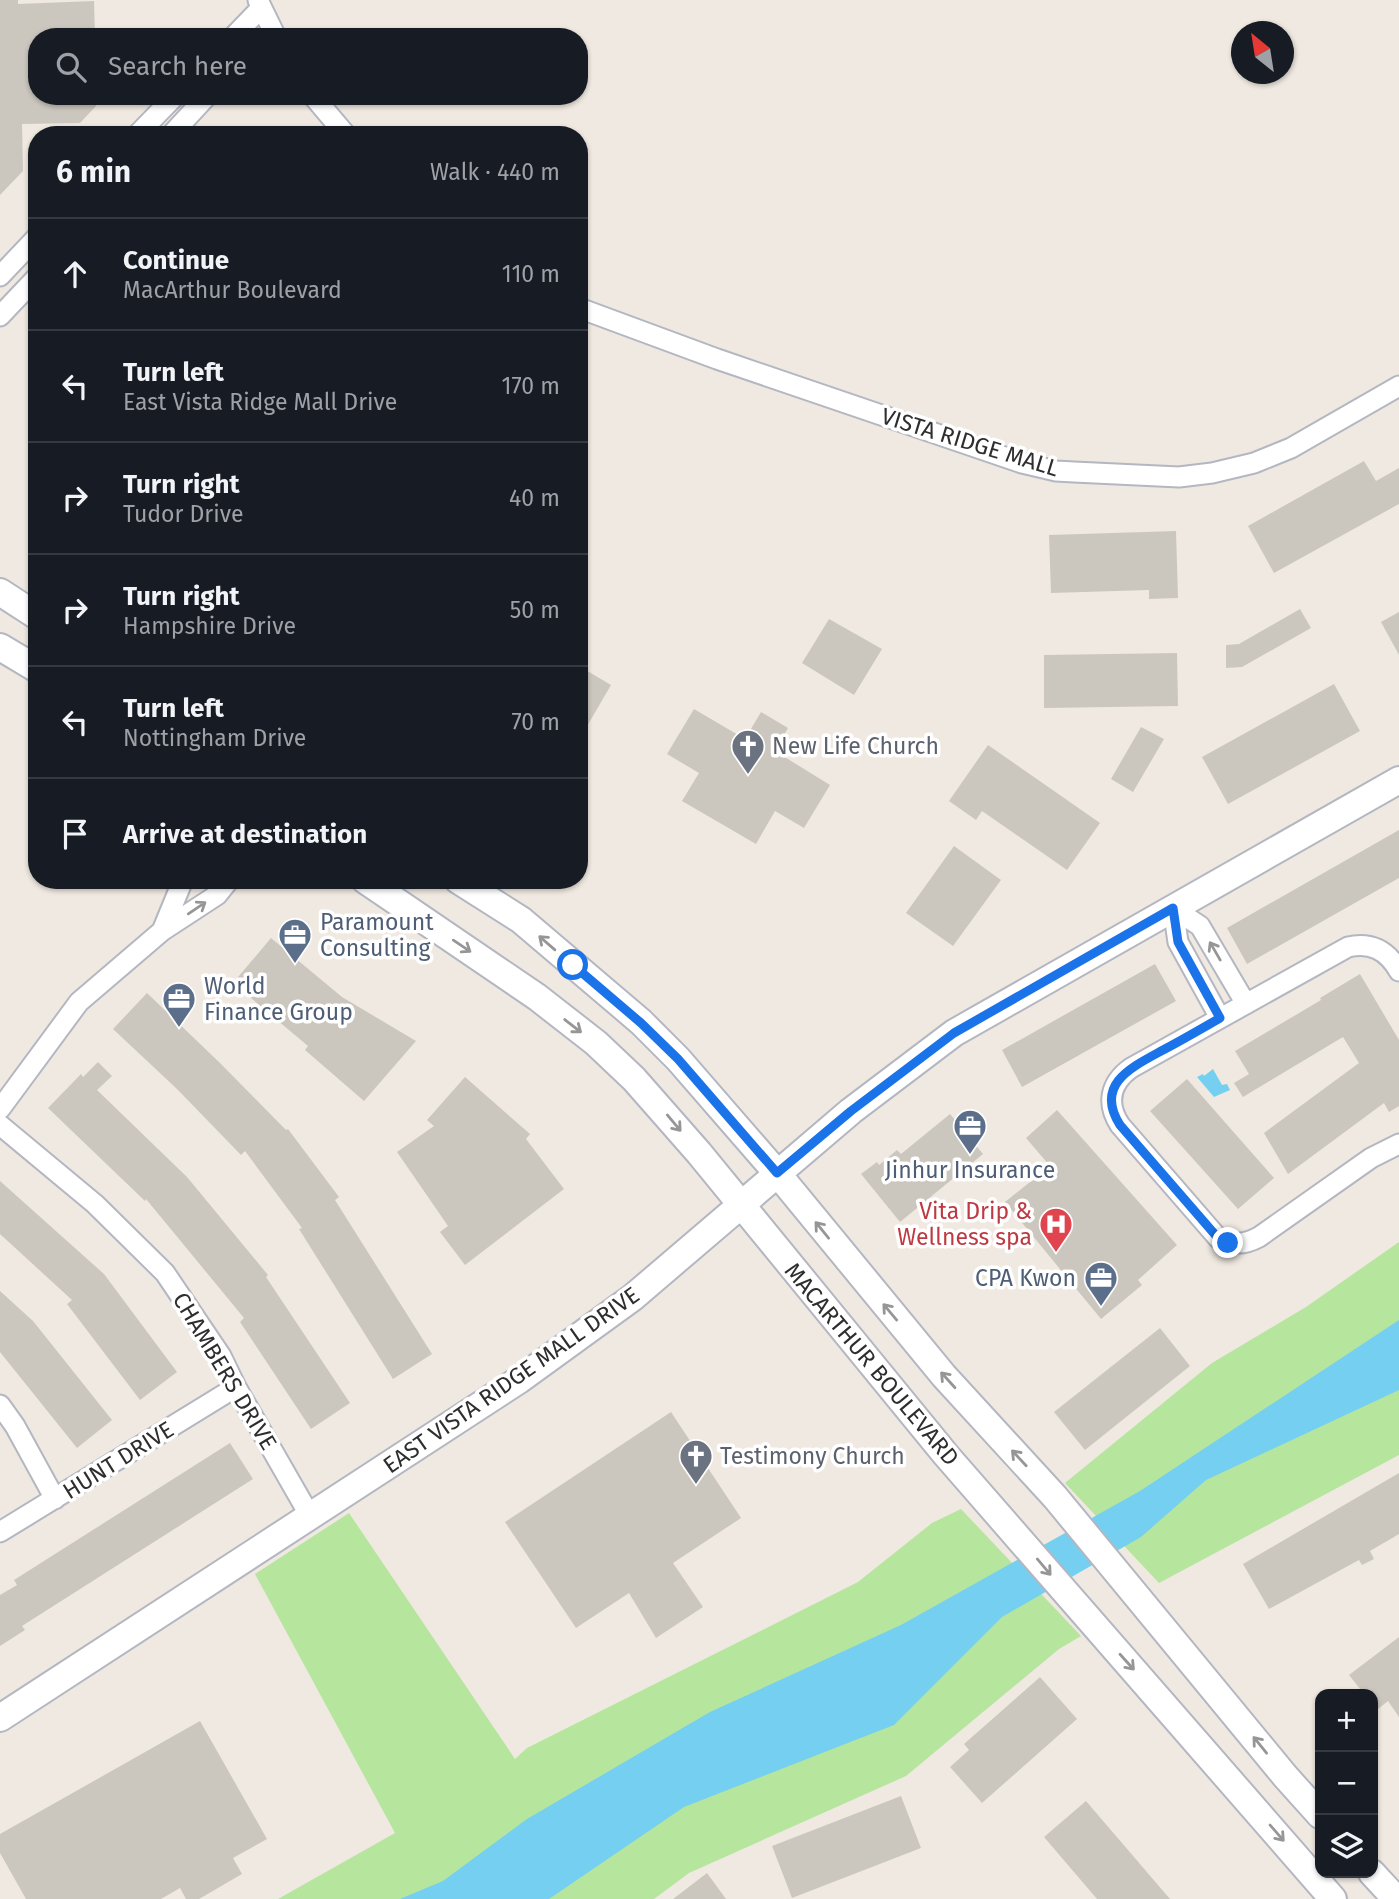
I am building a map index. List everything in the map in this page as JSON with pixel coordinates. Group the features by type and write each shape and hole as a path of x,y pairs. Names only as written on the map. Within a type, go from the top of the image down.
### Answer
{"main road":[{"path":"0,592 28,610"},
{"path":"0,647 28,664"},
{"name":"EAST VISTA RIDGE MALL DRIVE","path":"0,1718 519,1380 597,1325 851,1111 954,1033 1399,780"},
{"name":"MACARTHUR BOULEVARD","path":"378,889 537,997 596,1043 667,1114 902,1402 1333,1899"},
{"name":"MACARTHUR BOULEVARD","path":"472,889 521,920 641,1023 678,1059 777,1173 944,1376 1055,1497 1315,1809"},
{"path":"1377,1878 1396,1899"}],"street":[{"path":"240,28 259,4 269,28"},
{"path":"146,126 166,105"},
{"path":"179,126 199,105"},
{"path":"321,105 338,126"},
{"path":"0,276 28,246"},
{"path":"0,316 28,286"},
{"name":"VISTA RIDGE MALL","path":"588,310 717,359 1022,463 1056,471 1179,477 1212,473 1254,463 1291,449 1399,386"},
{"path":"162,931 179,889"},
{"path":"0,1109 79,1002 162,931 217,895 222,889"},
{"path":"1173,908 1200,926 1246,1004"},
{"path":"1173,908 1178,942 1220,1018"},
{"path":"1399,971 1386,953 1374,947 1361,944 1348,947 1131,1068 1122,1074 1112,1094 1114,1116 1120,1125 1218,1238 1228,1243 1239,1244 1259,1237 1371,1158 1399,1144"},
{"name":"CHAMBERS DRIVE","path":"0,1125 95,1204 165,1273 221,1356 310,1516"},
{"name":"HUNT DRIVE","path":"0,1532 236,1387"},
{"path":"0,1405 15,1426 55,1499"}],"green space":[{"path":"1399,1242 1399,1455 1159,1583 1065,1483 1212,1363 1306,1307"},
{"path":"961,1509 1081,1636 1059,1649 906,1776 689,1873 654,1899 278,1899 395,1833 255,1574 349,1513 515,1759 527,1748 858,1582 932,1523"}],"water":[{"path":"1213,1069 1222,1085 1227,1084 1230,1090 1214,1097 1197,1077 1203,1074 1204,1076"},
{"path":"1399,1320 1399,1390 1206,1480 1141,1537 1002,1617 894,1725 684,1807 549,1899 400,1899 443,1881 527,1819 710,1712 901,1625 1140,1491"}],"building":[{"path":"0,0 18,0 18,4 94,1 95,28 28,28 28,105 96,106 80,123 22,124 23,171 0,195"},
{"path":"1364,461 1376,481 1399,468 1399,504 1274,573 1248,526"},
{"path":"1176,531 1178,598 1149,599 1149,590 1051,593 1049,535"},
{"path":"1300,609 1311,628 1242,667 1226,668 1226,645 1239,644"},
{"path":"1399,612 1399,655 1381,622"},
{"path":"829,619 882,649 854,695 802,663"},
{"path":"1177,653 1178,706 1044,708 1044,655"},
{"path":"588,671 611,685 588,725"},
{"path":"1334,684 1360,731 1228,804 1202,757"},
{"path":"694,709 745,739 761,712 788,728 775,751 830,785 804,828 775,811 756,844 682,801 699,773 667,754"},
{"path":"1141,727 1164,739 1133,792 1111,779"},
{"path":"988,745 1100,823 1067,870 982,811 976,820 949,801"},
{"path":"1399,830 1399,878 1247,964 1227,928"},
{"path":"954,846 1001,880 953,946 906,913"},
{"path":"271,938 342,997 416,1041 364,1101 305,1050 308,1046 233,983"},
{"path":"1155,964 1176,1001 1022,1087 1002,1050"},
{"path":"1360,974 1399,1040 1399,1106 1389,1112 1384,1103 1288,1174 1264,1133 1359,1063 1343,1037 1243,1097 1234,1083 1249,1074 1235,1051"},
{"path":"147,993 286,1130 288,1129 339,1197 335,1200 432,1354 393,1379 299,1229 302,1228 245,1151 241,1155 177,1089 113,1029"},
{"path":"98,1062 112,1076 97,1090 187,1177 268,1275 266,1277 350,1403 311,1429 240,1322 244,1318 146,1199 145,1201 48,1108 81,1074 83,1077"},
{"path":"465,1077 530,1134 526,1139 564,1189 465,1265 440,1232 448,1226 397,1152 434,1126 427,1120"},
{"path":"1187,1079 1274,1178 1238,1209 1150,1111"},
{"path":"1057,1110 1177,1245 1138,1280 1142,1285 1101,1319 1005,1202 1050,1166 1026,1138"},
{"path":"950,1114 983,1154 900,1222 861,1174 877,1162 879,1165 897,1150 901,1154"},
{"path":"0,1181 104,1274 177,1372 140,1400 67,1304 72,1300 0,1234"},
{"path":"0,1291 33,1321 112,1420 77,1448 0,1352"},
{"path":"1160,1328 1190,1366 1085,1450 1054,1412"},
{"path":"671,1412 741,1518 673,1563 703,1607 656,1638 629,1593 576,1628 505,1522"},
{"path":"230,1443 253,1479 22,1626 25,1630 0,1646 0,1595 17,1585 14,1580"},
{"path":"1399,1473 1399,1534 1370,1551 1374,1559 1362,1565 1359,1560 1269,1609 1243,1564"},
{"path":"1399,1637 1399,1717 1388,1701 1378,1709 1378,1689 1360,1689 1349,1675"},
{"path":"1040,1677 1077,1719 982,1803 950,1767 969,1750 964,1744"},
{"path":"200,1721 267,1839 233,1858 242,1874 199,1899 186,1899 180,1888 161,1899 26,1899 0,1853 0,1834"},
{"path":"901,1796 921,1848 792,1898 772,1846"},
{"path":"1086,1801 1170,1899 1097,1899 1044,1837"},
{"path":"707,1873 726,1899 673,1899"}],"place":[{"name":"New Life Church","path":"748,776"},
{"name":"Paramount Consulting","path":"295,965"},
{"name":"World Finance Group","path":"179,1029"},
{"name":"Jinhur Insurance","path":"970,1156"},
{"name":"Vita Drip & Wellness spa","path":"1056,1254"},
{"name":"CPA Kwon","path":"1101,1308"},
{"name":"Testimony Church","path":"696,1486"}],"route":[{"path":"573,965 641,1023 678,1059 777,1173 851,1111 954,1033 1173,908 1178,942 1220,1018 1122,1074 1115,1084 1111,1105 1120,1125 1218,1238 1228,1243"}]}
